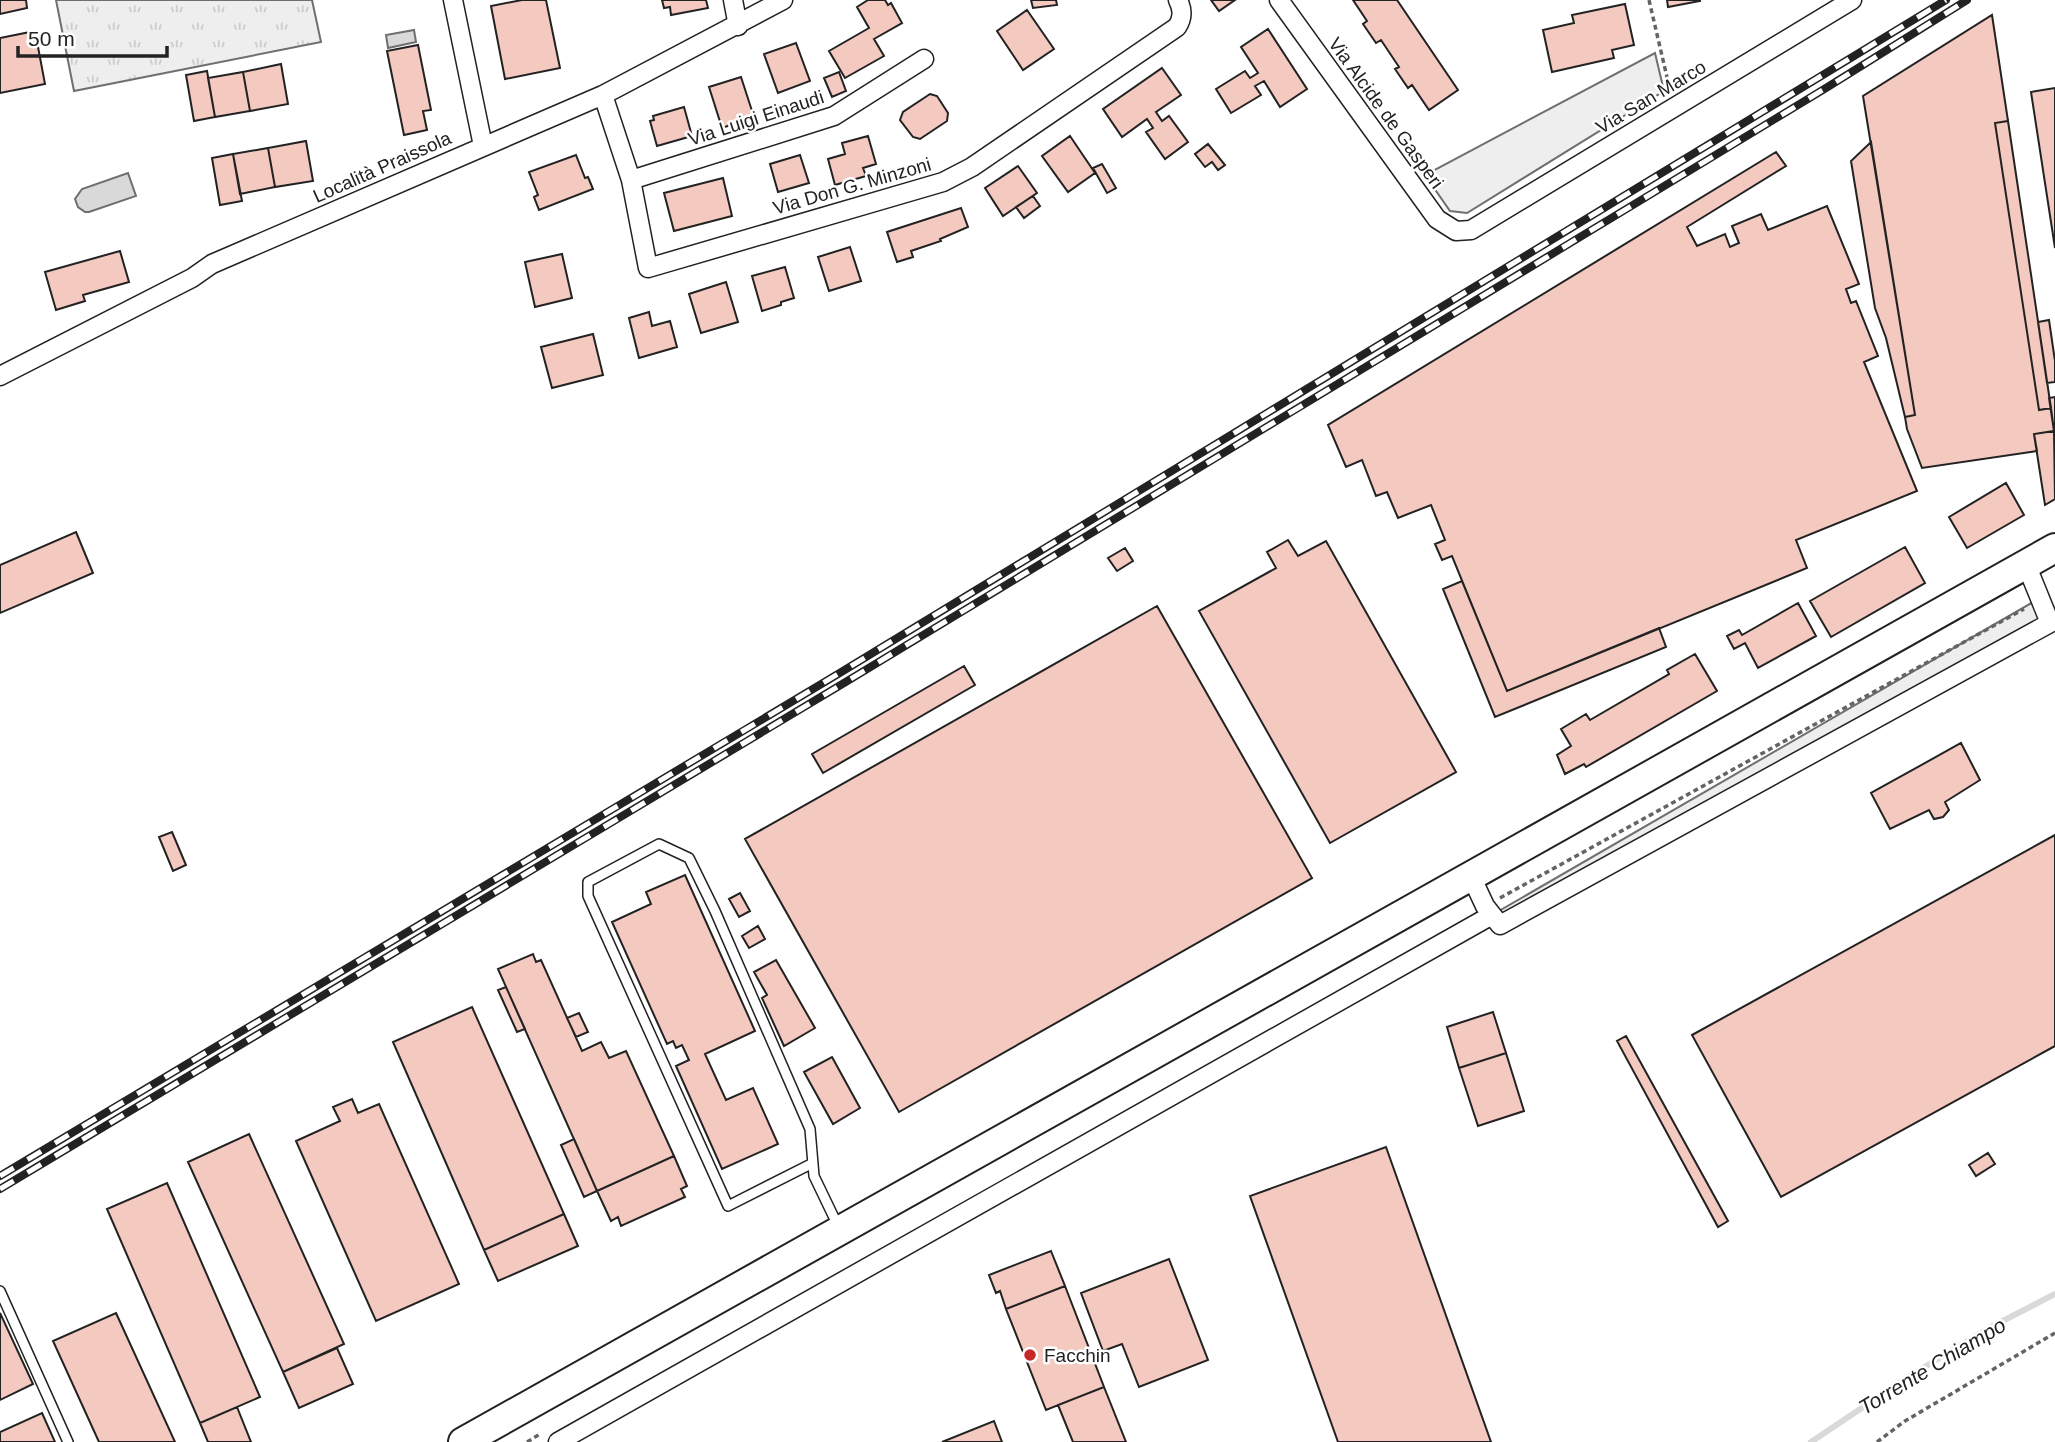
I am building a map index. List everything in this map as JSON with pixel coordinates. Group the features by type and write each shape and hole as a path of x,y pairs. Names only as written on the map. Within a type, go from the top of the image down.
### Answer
{"main road":[{"path":"463,1442 2055,548"}],"street":[{"path":"453,0 483,146"},
{"path":"733,0 738,26"},
{"name":"Località Praissola","path":"0,376 192,278 212,264 603,95 783,0"},
{"name":"Via Don G. Minzoni","path":"603,95 631,180 648,268 943,182 972,167 1177,27 1182,14 1178,0"},
{"name":"Via Alcide de Gasperi","path":"1279,0 1437,219 1456,231 1471,230"},
{"name":"Via San Marco","path":"1471,230 1852,0"},
{"name":"Via Luigi Einaudi","path":"631,180 834,116 924,60"},
{"path":"1471,876 1485,906 1500,925 2050,623 2026,564"},
{"path":"558,1442 1492,915"}],"lane":[{"path":"813,1163 728,1206 588,896 588,882 659,844 689,858 715,911 810,1129 813,1163 814,1176 840,1230"},
{"path":"0,1291 68,1442"}],"path":[{"path":"1649,0 1675,108"},
{"path":"1877,1442 1905,1421 2055,1333"}],"green space":[{"path":"56,0 312,0 321,42 74,91"},
{"path":"1655,53 1664,91 1467,213 1450,211 1425,175"},
{"path":"2040,598 2050,623 1500,925 1492,915"}],"shaded area":[{"path":"414,30 416,42 388,48 386,35"},
{"path":"128,173 136,196 89,212 78,207 75,199 82,189"}],"building":[{"path":"0,0 26,0 27,8 0,14"},
{"path":"522,0 546,0 560,68 505,79 491,6"},
{"path":"662,0 706,0 708,8 671,15 670,7 664,8"},
{"path":"868,0 885,0 888,5 891,3 902,23 874,39 884,56 845,78 829,51 869,28 857,7"},
{"path":"1031,0 1056,0 1057,5 1033,8"},
{"path":"1211,0 1235,0 1219,11"},
{"path":"1353,0 1397,0 1458,90 1429,110 1412,85 1408,88 1395,69 1399,67 1381,40 1376,43 1363,24 1367,21"},
{"path":"1667,0 1700,0 1700,1 1668,7"},
{"path":"1625,4 1634,45 1612,50 1614,58 1552,72 1543,30 1574,23 1572,15"},
{"path":"1027,10 1054,49 1023,70 997,31"},
{"path":"1992,15 2008,121 1995,123 2039,410 2051,408 2054,431 2034,434 2037,451 1922,468 1905,417 1915,415 1863,96"},
{"path":"1268,29 1307,89 1280,107 1264,81 1255,86 1261,95 1231,113 1216,89 1245,71 1250,78 1258,73 1241,47"},
{"path":"35,31 45,84 0,93 0,38"},
{"path":"796,43 810,81 778,93 764,54"},
{"path":"418,45 431,110 423,111 427,130 404,135 387,51"},
{"path":"281,64 288,104 250,111 243,72"},
{"path":"1162,68 1181,95 1156,112 1162,121 1169,116 1188,142 1165,159 1146,132 1153,128 1147,119 1122,137 1103,109"},
{"path":"207,71 215,117 194,121 186,75"},
{"path":"243,72 250,111 215,117 208,78"},
{"path":"839,72 846,91 832,97 824,78"},
{"path":"741,77 754,117 722,128 709,87"},
{"path":"2055,88 2055,248 2031,92"},
{"path":"930,94 937,96 948,113 947,121 920,139 913,137 900,120 903,112"},
{"path":"684,107 692,136 657,146 650,121 654,120 653,116"},
{"path":"2008,121 2051,408 2039,410 1995,123"},
{"path":"868,136 876,164 863,168 866,176 835,185 828,159 845,154 842,143"},
{"path":"1070,136 1095,173 1068,192 1042,156"},
{"path":"306,141 313,181 275,187 268,148"},
{"path":"1871,142 1915,415 1905,417 1886,338 1875,308 1851,161"},
{"path":"1208,144 1225,165 1218,170 1212,162 1205,167 1195,154"},
{"path":"268,148 275,187 240,194 233,154"},
{"path":"1776,152 1786,166 1687,227 1697,246 1725,234 1730,247 1739,243 1732,226 1761,214 1768,230 1827,206 1859,284 1846,289 1851,303 1856,301 1878,356 1864,362 1917,491 1796,540 1807,568 1507,691 1452,556 1442,560 1435,544 1445,540 1431,505 1398,518 1387,492 1376,496 1362,460 1346,467 1328,425"},
{"path":"233,154 242,201 220,205 212,158"},
{"path":"576,155 585,178 588,177 593,189 539,210 534,197 538,195 529,172"},
{"path":"800,155 809,183 778,192 770,164"},
{"path":"1102,164 1116,188 1107,193 1093,168"},
{"path":"1018,166 1037,193 1003,216 985,188"},
{"path":"723,178 732,216 674,231 664,193"},
{"path":"1033,196 1040,206 1024,218 1016,207"},
{"path":"961,208 968,227 940,239 941,241 911,251 913,257 897,262 887,232"},
{"path":"850,247 861,281 829,291 818,257"},
{"path":"120,251 129,282 83,295 85,301 56,310 45,272"},
{"path":"562,254 572,298 535,307 525,262"},
{"path":"785,267 794,298 762,311 752,276"},
{"path":"726,282 738,322 701,333 689,294"},
{"path":"649,312 652,326 670,321 677,347 639,358 629,318"},
{"path":"2049,320 2055,382 2047,383 2038,322"},
{"path":"593,334 603,375 552,388 541,347"},
{"path":"2055,397 2055,431 2054,431 2049,398"},
{"path":"2054,431 2055,499 2045,505 2034,434"},
{"path":"2006,483 2024,515 1967,548 1949,517"},
{"path":"76,532 93,573 0,613 0,565"},
{"path":"1288,540 1298,556 1326,541 1456,772 1330,843 1199,611 1276,568 1267,552"},
{"path":"1905,547 1925,583 1831,637 1810,601"},
{"path":"1125,548 1133,561 1117,571 1108,558"},
{"path":"1462,581 1507,691 1659,628 1666,647 1495,717 1443,589"},
{"path":"1798,603 1816,636 1758,668 1745,643 1734,649 1727,636 1739,630 1742,635"},
{"path":"1157,606 1312,878 899,1112 745,839"},
{"path":"1695,654 1717,691 1586,767 1584,764 1565,774 1557,755 1571,746 1561,729 1586,714 1590,720 1669,674 1667,670"},
{"path":"964,666 975,685 823,773 812,754"},
{"path":"1961,743 1980,780 1945,802 1949,810 1943,817 1934,819 1929,810 1890,829 1871,793"},
{"path":"172,832 186,865 173,871 159,837"},
{"path":"2055,835 2055,1046 1781,1197 1692,1035"},
{"path":"685,875 755,1031 705,1054 726,1100 753,1088 778,1144 722,1169 676,1066 689,1060 682,1045 676,1048 673,1041 667,1044 612,922 651,904 646,892"},
{"path":"740,893 750,911 739,917 729,899"},
{"path":"758,926 765,939 749,948 742,936"},
{"path":"533,954 536,962 541,960 582,1051 601,1042 609,1058 626,1051 674,1156 597,1191 498,969"},
{"path":"776,960 815,1028 784,1046 762,998 767,995 754,972"},
{"path":"506,987 525,1029 517,1032 498,990"},
{"path":"472,1007 564,1214 484,1250 393,1042"},
{"path":"1493,1012 1506,1053 1459,1068 1447,1027"},
{"path":"579,1013 588,1032 576,1037 567,1018"},
{"path":"1626,1036 1728,1221 1718,1227 1617,1041"},
{"path":"1506,1053 1524,1111 1478,1126 1459,1068"},
{"path":"832,1057 860,1108 833,1124 804,1072"},
{"path":"352,1099 358,1113 379,1104 459,1284 376,1321 296,1141 340,1121 333,1107"},
{"path":"249,1134 344,1344 283,1372 188,1162"},
{"path":"574,1139 597,1191 584,1197 561,1145"},
{"path":"1386,1147 1491,1442 1338,1442 1250,1196"},
{"path":"1988,1153 1995,1164 1976,1176 1969,1165"},
{"path":"674,1156 687,1186 681,1189 685,1197 621,1226 618,1217 611,1221 597,1191"},
{"path":"167,1183 260,1397 200,1423 107,1209"},
{"path":"564,1214 578,1246 498,1281 484,1250"},
{"path":"1051,1251 1065,1286 1006,1309 1000,1291 996,1293 989,1275"},
{"path":"1169,1259 1208,1360 1139,1387 1122,1344 1103,1351 1081,1293"},
{"path":"1065,1286 1104,1387 1046,1410 1006,1309"},
{"path":"0,1313 33,1384 0,1400"},
{"path":"116,1313 175,1442 99,1442 53,1341"},
{"path":"337,1348 353,1384 299,1408 283,1372"},
{"path":"1104,1387 1126,1442 1073,1442 1058,1405"},
{"path":"237,1407 251,1442 208,1442 200,1423"},
{"path":"42,1413 55,1442 0,1442 0,1432"},
{"path":"994,1421 1002,1442 942,1442"}],"waterway":[{"name":"Torrente Chiampo","path":"1811,1442 1908,1377 1989,1328 2055,1294"}],"railway":[{"path":"0,1176 838,674 1946,0"},
{"path":"0,1189 844,683 1967,0"}],"place":[{"name":"Facchin","path":"1030,1355"}]}
